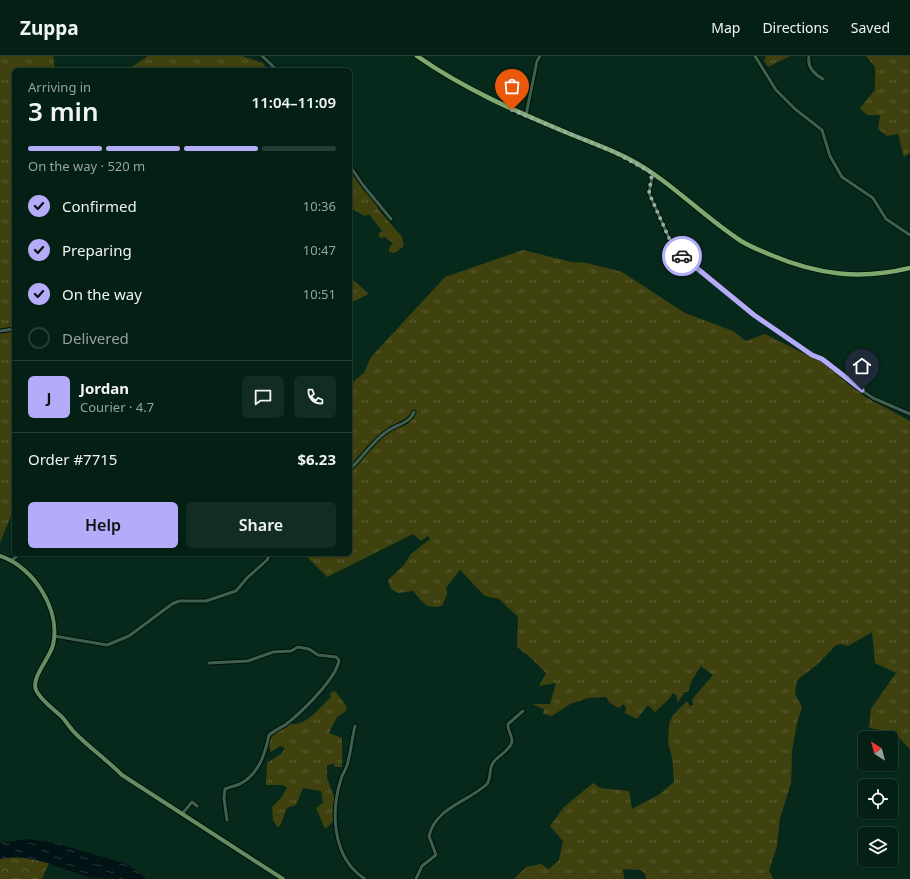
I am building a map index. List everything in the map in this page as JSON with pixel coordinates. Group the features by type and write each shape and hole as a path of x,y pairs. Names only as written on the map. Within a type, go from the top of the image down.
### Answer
{"highway":[{"path":"417,56 471,89 526,115 614,152 670,184 741,241 797,266 825,273 853,274 884,273 910,268"}],"main road":[{"path":"0,556 12,560 38,586 48,600 54,618 52,651 38,675 36,689 74,732 104,757 122,776 284,879"}],"street":[{"path":"262,56 275,68"},
{"path":"526,115 537,61 540,56"},
{"path":"755,56 776,90 795,109 822,130 830,156 842,177 873,198 886,219 910,236"},
{"path":"809,56 809,63 812,71 824,79"},
{"path":"352,169 391,219"},
{"path":"652,173 649,193 673,244 686,260 718,284 754,315 812,355 822,359 862,390 910,414"},
{"path":"0,331 12,329"},
{"path":"352,467 375,440 390,429 410,419 414,412"},
{"path":"12,560 17,556"},
{"path":"54,636 74,640 90,641 104,645 112,643 129,636 172,604 206,600 236,592 247,578 267,560 269,556"},
{"path":"209,662 248,661 273,652 291,650 298,647 309,649 318,655 336,657 339,660 337,668 326,686 286,724 269,735 265,753 254,772 242,782 225,789 224,798 228,820"},
{"path":"416,879 422,866 436,855 429,836 436,820 448,809 488,784 492,765 511,745 512,738 508,730 508,724 523,711"},
{"path":"355,726 348,763 340,785 335,819 339,846 354,870 365,879"},
{"path":"182,814 192,802 197,806"}],"green space":[{"path":"0,56 53,56 55,68 12,68 12,513 0,543"},
{"path":"148,56 242,56 263,63 266,68 130,68"},
{"path":"766,56 790,56 768,67 764,61"},
{"path":"866,56 910,56 910,153 904,157 898,134 887,136 878,129 880,115 867,115 860,108 875,90 875,67"},
{"path":"352,170 364,191 373,197 379,210 402,237 404,246 395,253 389,252 389,248 393,243 385,237 380,238 378,234 382,231 369,214 365,216 352,209"},
{"path":"523,250 571,262 587,263 622,272 685,313 733,331 746,341 765,334 829,366 864,396 910,421 910,749 898,737 898,731 869,728 871,709 896,673 875,663 872,632 848,646 841,644 836,645 818,664 797,680 795,694 802,707 797,723 792,751 791,783 780,818 777,846 769,870 773,879 646,879 645,874 641,870 623,869 624,879 514,879 526,867 541,864 549,869 559,860 563,841 550,826 564,807 593,783 600,788 629,791 632,809 660,794 674,782 672,757 668,743 669,724 673,715 687,701 690,706 693,705 692,700 694,697 713,675 701,666 692,680 688,692 685,692 678,702 676,695 672,693 671,697 655,712 648,705 637,719 625,713 626,707 623,704 619,708 610,703 606,697 588,698 570,704 552,716 543,714 544,709 532,704 550,704 556,683 539,686 546,673 517,647 518,617 499,599 485,596 460,570 446,588 447,595 442,606 428,606 422,602 413,591 398,593 391,589 388,580 404,565 411,554 430,539 428,536 421,541 413,534 327,577 306,556 352,556 352,382 364,373 371,357 445,277"},
{"path":"352,279 369,294 352,302"},
{"path":"335,691 347,707 345,712 337,717 329,733 342,738 342,767 335,767 334,764 327,765 327,778 335,799 334,821 325,829 316,808 323,803 321,791 303,788 296,805 287,808 280,826 277,827 273,820 272,807 281,798 287,788 283,785 266,785 267,763 282,753 285,748 280,746 271,752 267,740 289,723 300,723 312,716 331,697 330,693"},
{"path":"15,856 49,863 42,879 0,879 0,859"}],"water":[{"path":"29,839 55,843 127,864 148,879 92,878 36,860 12,857 0,859 0,843"}],"way so far":[{"path":"512,110 614,152 652,173 649,193 656,205 669,238 682,256"}],"route":[{"path":"682,256 754,315 812,355 822,359 862,390"}]}
